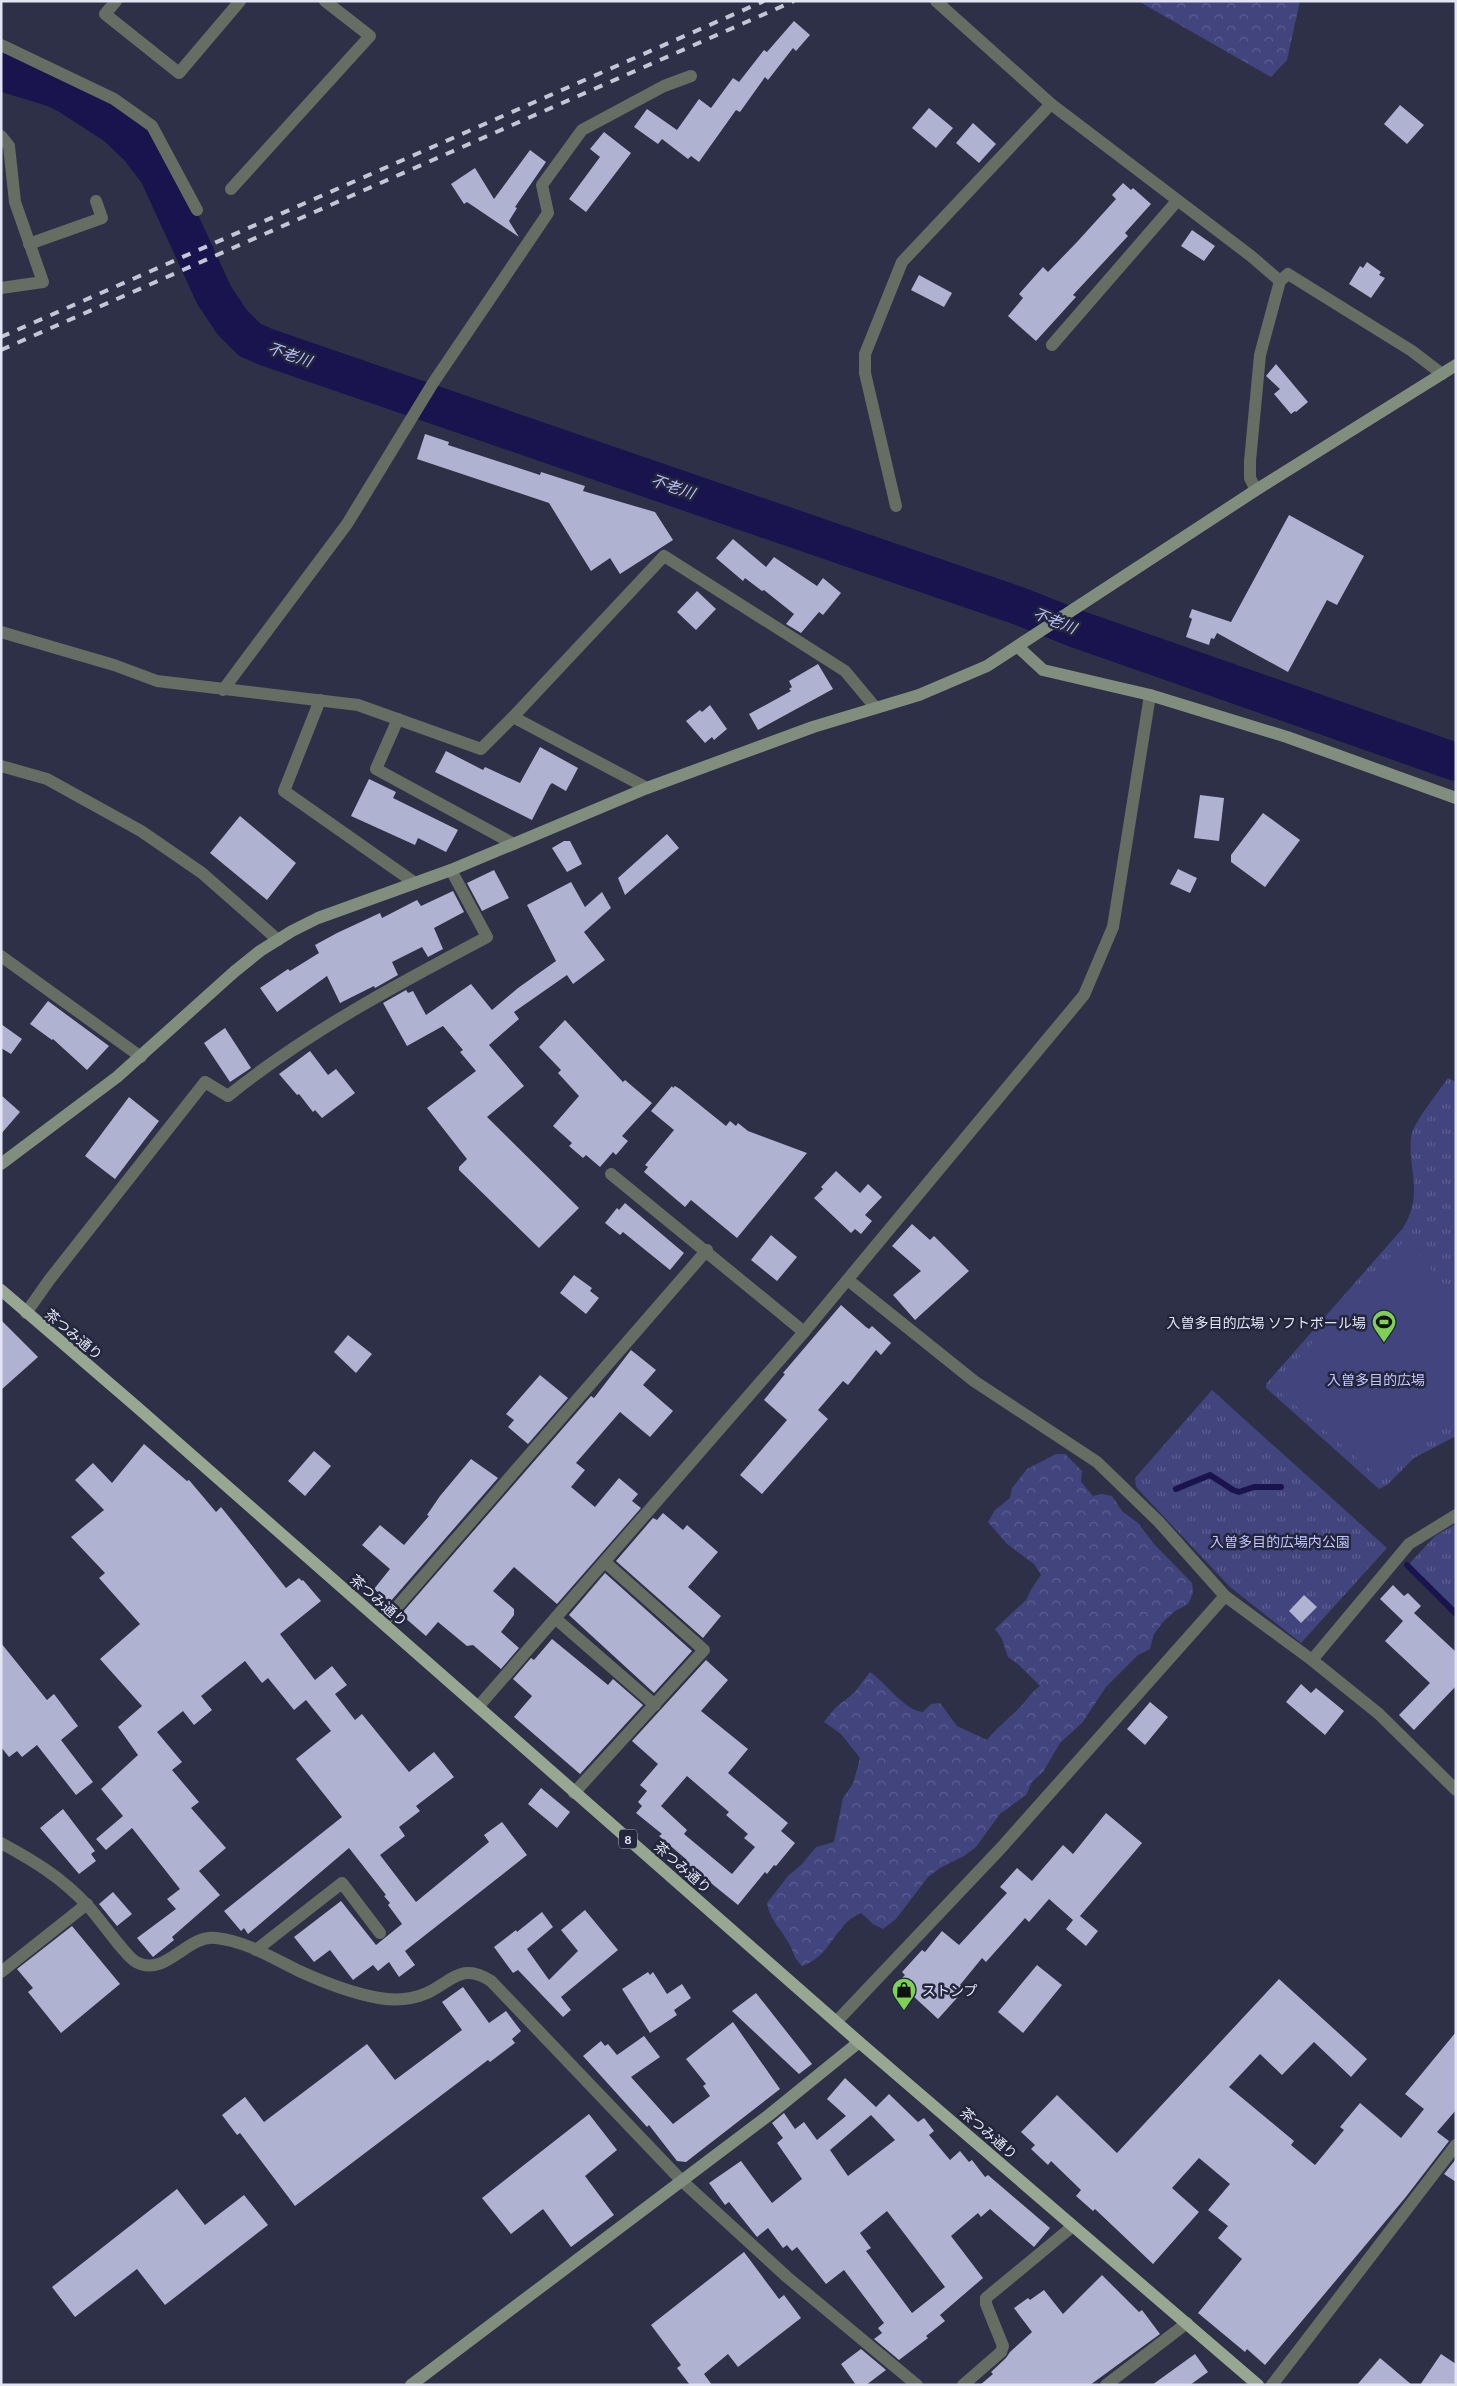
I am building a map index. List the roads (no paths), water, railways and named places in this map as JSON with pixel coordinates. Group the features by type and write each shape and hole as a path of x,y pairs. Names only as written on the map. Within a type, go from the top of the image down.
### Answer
{"main road":[{"name":"茶つみ通り","path":"1,1290 138,1408 859,2042 1258,2385"}],"street":[{"path":"116,1 105,14 179,73 240,1"},
{"path":"231,189 370,36 325,1"},
{"path":"936,1 1051,104 1251,256 1280,281"},
{"path":"1,45 114,99 152,126 197,210"},
{"path":"223,690 347,524 427,393 548,213 542,185 582,130 664,86 691,76"},
{"path":"896,506 865,373 865,354 902,262 1051,104"},
{"path":"1,136 9,146 15,202 42,282 1,288"},
{"path":"30,244 102,218 96,201"},
{"path":"1052,345 1177,201"},
{"path":"1,203 15,202"},
{"path":"1256,490 1250,478 1250,460 1260,355 1280,281 1288,274 1412,352 1442,374"},
{"path":"1,1164 141,1057 234,972 260,951 318,918 451,870 647,788 813,727 875,706 919,695 987,666 1256,490 1456,365"},
{"path":"1,632 114,665 157,681 358,705 482,749 664,556 846,671 875,706"},
{"path":"1018,646 1043,670 1150,695 1296,740 1456,798"},
{"path":"478,1707 606,1563 804,1332 1084,995 1114,927 1150,695"},
{"path":"320,700 284,791 415,883"},
{"path":"513,718 647,788"},
{"path":"398,720 376,769 514,844"},
{"path":"1,766 47,780 141,831 202,873 278,940"},
{"path":"26,1313 50,1279 205,1082 228,1096 252,1077 342,1017 487,937 451,870"},
{"path":"1,956 141,1057"},
{"path":"611,1174 707,1250 804,1332"},
{"path":"383,1623 707,1250"},
{"path":"848,1280 974,1381 1097,1462 1159,1522 1225,1596 1312,1660 1379,1714 1456,1790"},
{"path":"1312,1660 1409,1544 1456,1515"},
{"path":"574,1793 704,1650 606,1563"},
{"path":"837,2022 1001,1848 1225,1596"},
{"path":"556,1619 655,1705"},
{"path":"1,1844 52,1872 87,1904 135,1962 148,1966 161,1964 202,1939 215,1937 256,1950 356,1994 390,2000 406,2000 426,1993 457,1974 466,1972 480,1974 491,1981 681,2180 787,2276 917,2385"},
{"path":"256,1950 342,1883 380,1932"},
{"path":"1,1972 87,1904"},
{"path":"411,2385 769,2115 859,2042"},
{"path":"1272,2385 1456,2145"},
{"path":"963,2385 1001,2352 1003,2346 986,2304 986,2298 1073,2226"},
{"path":"1106,2385 1187,2323"}],"waterway":[{"name":"不老川","path":"1,72 54,88 68,95 116,126 139,148 158,173 214,295 232,322 250,340 1019,606 1077,629 1456,762"},
{"path":"1176,1489 1210,1475 1239,1492 1254,1487 1281,1487"},
{"path":"1407,1565 1456,1614"}],"railway":[{"path":"1,337 764,1"},
{"path":"1,350 794,1"}],"place":[{"name":"入曽多目的広場 ソフトボール場","path":"1384,1343"},
{"name":"ストンプ","path":"904,2011"}],"park label":[{"name":"入曽多目的広場","path":"1376,1379"},
{"name":"入曽多目的広場内公園","path":"1280,1541"}]}
